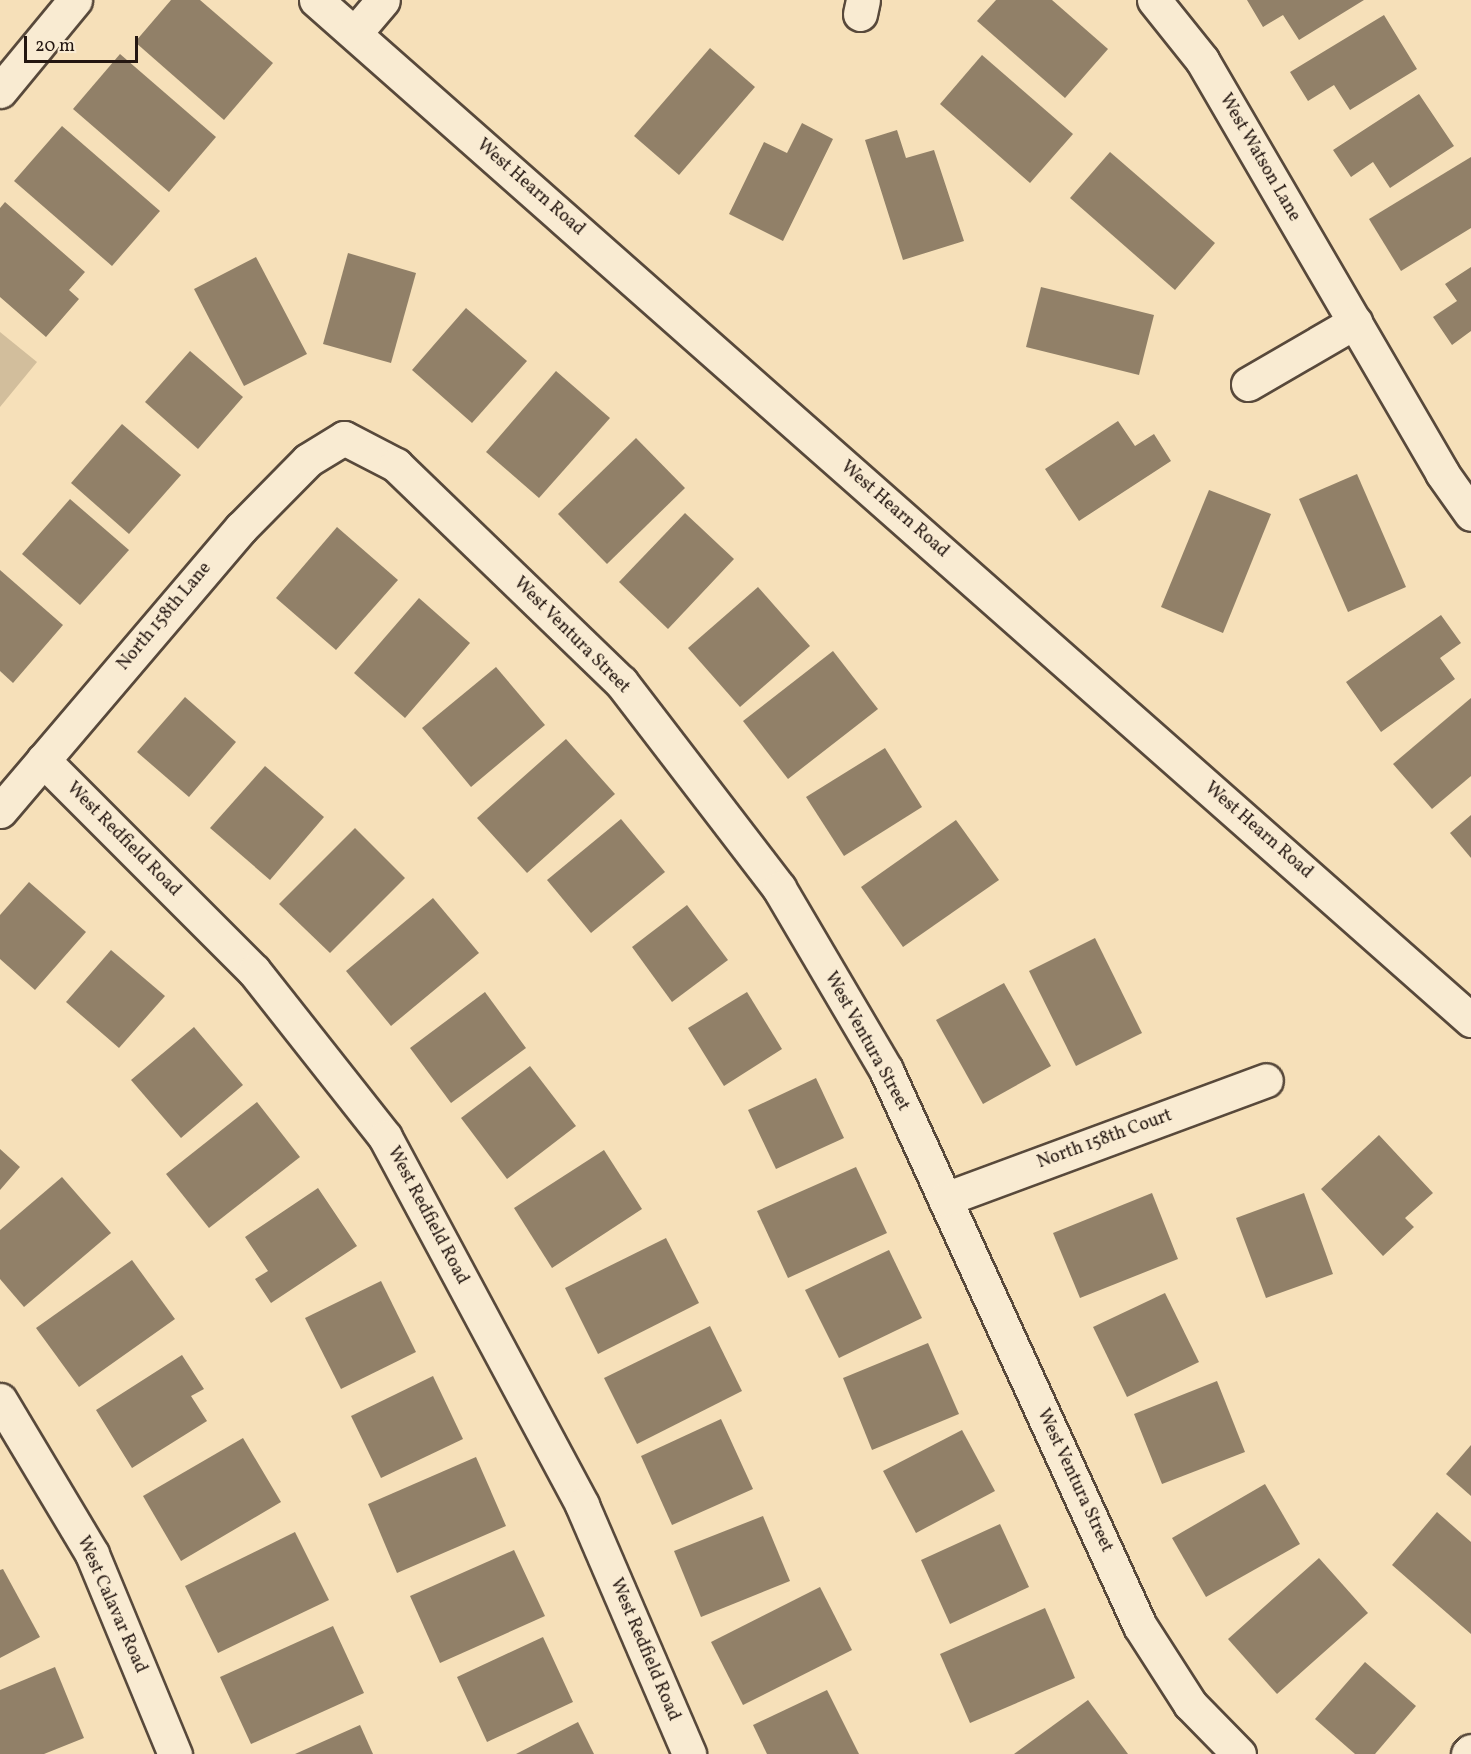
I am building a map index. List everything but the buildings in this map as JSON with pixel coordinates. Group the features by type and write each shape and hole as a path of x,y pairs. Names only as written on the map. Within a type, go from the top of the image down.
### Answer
{"street":[{"path":"0,91 75,0"},
{"name":"West Hearn Road","path":"316,0 1471,1020"},
{"path":"355,33 383,0"},
{"name":"West Watson Lane","path":"1154,0 1202,60 1442,473 1471,514"},
{"path":"1248,384 1355,322"},
{"name":"North 158th Lane","path":"0,811 241,528 308,460 344,438"},
{"name":"West Ventura Street","path":"344,438 396,465 621,682 779,888 886,1070 1140,1626 1190,1704 1239,1754"},
{"name":"West Redfield Road","path":"43,760 254,971 385,1137 582,1505 689,1754"},
{"name":"North 158th Court","path":"945,1200 1266,1080"},
{"name":"West Calavar Road","path":"0,1400 92,1554 175,1754"}],"shaded area":[{"path":"0,332 37,362 0,407"}]}
